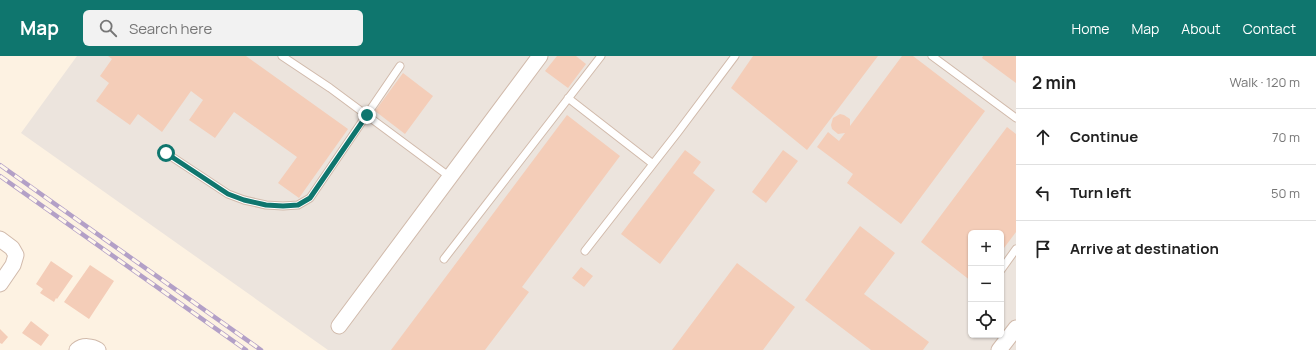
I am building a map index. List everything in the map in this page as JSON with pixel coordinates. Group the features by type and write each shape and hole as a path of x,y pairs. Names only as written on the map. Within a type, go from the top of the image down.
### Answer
{"street":[{"path":"339,326 540,56"},
{"path":"0,239 12,248 16,256 14,265 0,284"},
{"path":"999,350 1016,328"},
{"path":"77,350 81,347 88,347 98,350"}],"lane":[{"path":"282,56 330,88 450,177"},
{"path":"444,259 601,56"},
{"path":"585,251 653,164 734,56"},
{"path":"932,56 1016,118"},
{"path":"166,153 228,194 244,200 266,205 298,205 310,198 400,66"},
{"path":"568,98 653,164"},
{"path":"1004,266 1016,249"}],"shaded area":[{"path":"77,56 1016,56 1016,350 328,350 21,133"}],"building":[{"path":"108,56 246,56 348,129 299,198 278,183 297,157 234,112 215,138 189,120 203,100 191,91 162,132 138,114 130,125 96,101 109,83 100,76 112,59"},
{"path":"557,56 576,56 586,64 568,88 545,71"},
{"path":"753,56 878,56 807,150 731,88"},
{"path":"902,56 913,56 985,111 901,224 847,183 853,174 817,147 828,132 839,141 845,133 838,134 832,129 831,125 833,118 840,114 844,115 850,119 850,126"},
{"path":"983,56 1016,56 1016,83 982,58"},
{"path":"403,73 433,96 405,134 375,111"},
{"path":"567,115 620,156 522,287 529,292 485,350 391,350"},
{"path":"1007,127 1016,134 1016,232 1004,248 1004,230 968,230 968,279 921,242"},
{"path":"685,150 701,162 693,173 715,190 660,264 621,234"},
{"path":"783,150 798,161 766,203 752,192"},
{"path":"860,226 895,253 864,294 929,342 923,350 871,350 805,300"},
{"path":"51,261 73,276 54,302 40,293 43,289 36,284"},
{"path":"737,263 795,307 763,350 672,350"},
{"path":"90,265 114,281 89,319 64,302"},
{"path":"581,267 593,276 584,287 572,278"},
{"path":"31,321 49,335 41,346 22,333"},
{"path":"0,329 8,337 2,344 0,343"}],"railway":[{"path":"0,165 261,350"},
{"path":"0,176 246,350"}],"route":[{"path":"166,153 228,194 244,200 266,205 298,205 310,198 367,115"}]}
